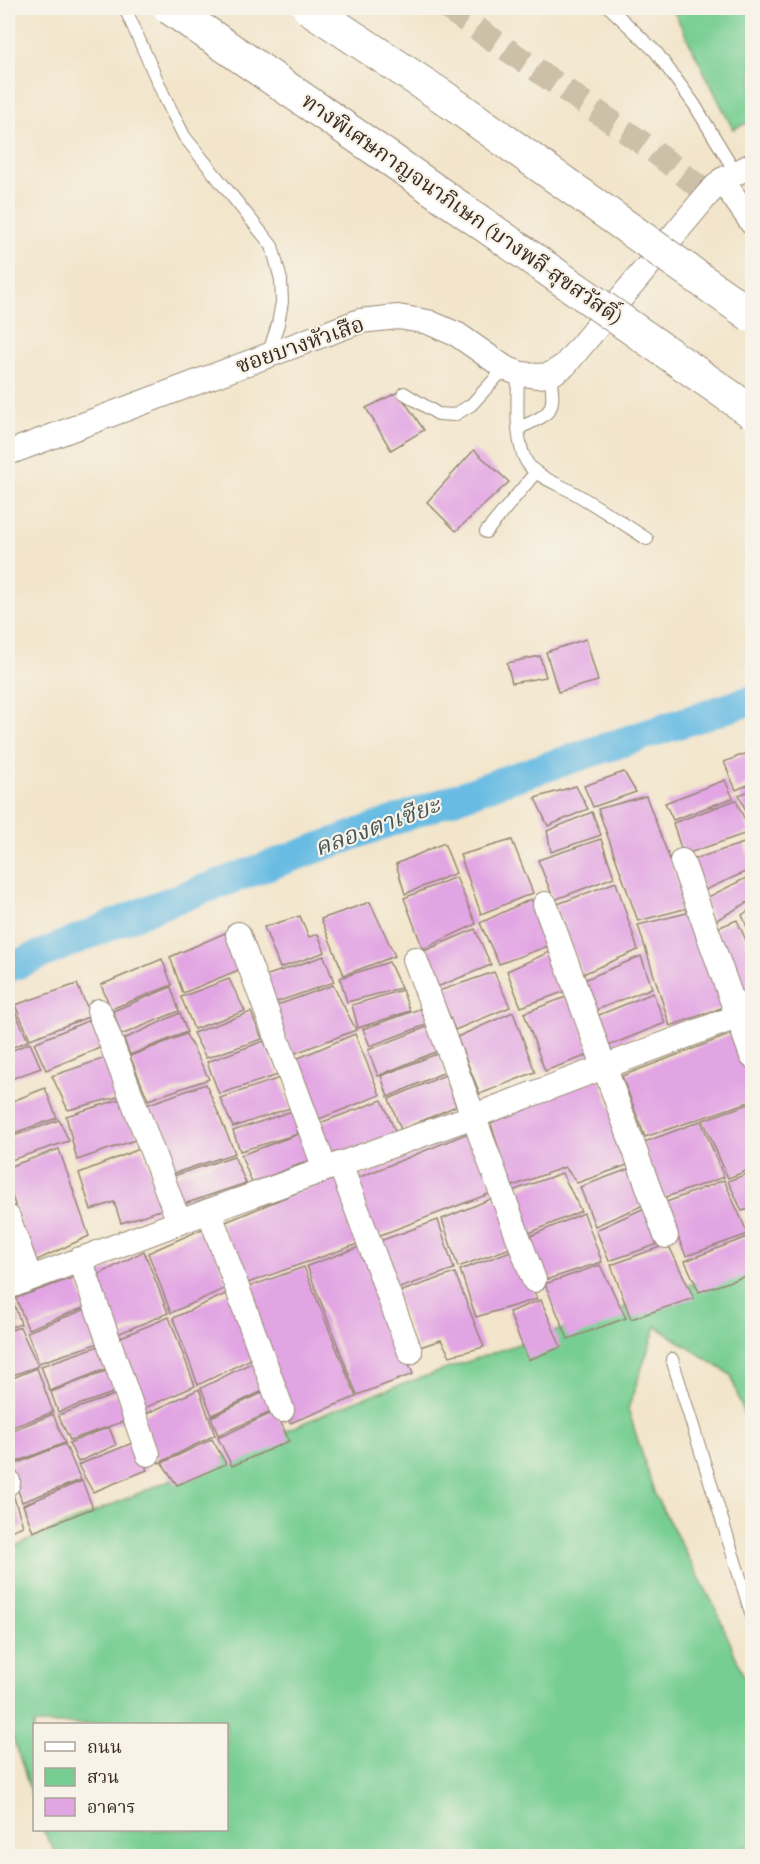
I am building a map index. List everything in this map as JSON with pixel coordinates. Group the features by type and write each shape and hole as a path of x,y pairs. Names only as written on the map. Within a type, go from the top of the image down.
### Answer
{"highway":[{"name":"ทางพิเศษกาญจนาภิเษก (บางพลี-สุขสวัสดิ์)","path":"170,8 753,412"},
{"path":"309,8 442,96 753,316"}],"street":[{"path":"512,370 536,376 550,375 565,365 701,203 737,173 753,224"},
{"name":"ซอยบางหัวเสือ","path":"8,453 360,321 398,317 428,322 458,335 512,370"},
{"path":"682,861 745,1014 753,1056"},
{"path":"545,904 666,1236"},
{"path":"238,934 410,1352"},
{"path":"415,959 534,1280"},
{"path":"99,1011 178,1222"},
{"path":"8,1287 178,1222 474,1116 745,1014"},
{"path":"209,1211 282,1410"},
{"path":"8,1217 30,1278"},
{"path":"80,1259 148,1454"}],"lane":[{"path":"126,8 184,136 272,246 281,280 282,302 268,355"},
{"path":"610,8 656,52 694,104 737,173"},
{"path":"404,393 438,414 454,415 471,405 512,370"},
{"path":"512,370 522,449 527,461 536,472 574,492 647,539"},
{"path":"519,428 541,417 551,408 554,399 550,375"},
{"path":"486,532 536,472"},
{"path":"672,1359 753,1616"}],"green space":[{"path":"672,8 752,8 752,121 733,129"},
{"path":"752,1263 752,1439 731,1375 656,1326 628,1409 655,1495 716,1609 752,1696 752,1845 718,1856 58,1856 44,1831 228,1831 228,1723 33,1723 33,1802 8,1724 8,1549 360,1399"}],"building":[{"path":"398,392 424,430 391,450 366,408"},
{"path":"474,450 509,482 456,531 427,502"},
{"path":"586,639 598,681 558,692 546,652"},
{"path":"540,656 546,677 512,683 507,663"},
{"path":"752,751 752,783 736,790 724,762"},
{"path":"624,772 636,792 593,807 584,786"},
{"path":"725,780 733,798 673,820 665,803"},
{"path":"576,786 588,809 548,826 535,798"},
{"path":"752,790 752,826 739,795"},
{"path":"646,796 688,908 638,921 598,809"},
{"path":"736,800 750,832 683,855 673,823"},
{"path":"592,812 601,835 551,852 547,831"},
{"path":"601,839 614,877 554,900 538,860"},
{"path":"512,840 533,893 481,914 460,855"},
{"path":"444,843 456,873 405,894 396,864"},
{"path":"744,843 752,869 703,891 691,860"},
{"path":"752,875 752,900 713,922 704,899"},
{"path":"456,877 476,924 423,949 404,898"},
{"path":"616,882 638,950 583,974 555,905"},
{"path":"531,899 551,945 499,964 480,923"},
{"path":"370,902 395,956 344,975 321,919"},
{"path":"752,908 752,939 742,915"},
{"path":"691,912 724,1007 670,1026 638,925"},
{"path":"300,916 309,937 318,934 325,952 280,968 264,927"},
{"path":"737,920 752,954 752,991 741,997 715,929"},
{"path":"475,929 491,965 437,987 424,951"},
{"path":"225,933 241,969 183,993 170,957"},
{"path":"554,950 569,990 521,1007 507,971"},
{"path":"324,956 334,982 271,1004 262,977"},
{"path":"641,956 652,988 596,1010 584,980"},
{"path":"162,959 172,985 111,1009 101,985"},
{"path":"389,962 401,988 347,1002 340,978"},
{"path":"494,972 510,1007 455,1030 439,991"},
{"path":"229,979 245,1011 194,1029 181,997"},
{"path":"77,984 91,1016 30,1039 15,1005"},
{"path":"333,985 356,1030 293,1054 272,1007"},
{"path":"171,987 179,1011 121,1035 113,1011"},
{"path":"402,990 410,1011 358,1028 352,1005"},
{"path":"653,993 665,1023 608,1046 594,1017"},
{"path":"571,995 591,1054 545,1071 524,1013"},
{"path":"12,1004 28,1041 8,1049 8,1006"},
{"path":"425,1007 431,1023 370,1046 363,1029"},
{"path":"251,1012 262,1039 206,1058 193,1033"},
{"path":"513,1012 535,1072 480,1094 457,1037"},
{"path":"180,1013 187,1032 130,1055 124,1039"},
{"path":"92,1019 102,1047 46,1070 34,1043"},
{"path":"432,1025 442,1049 378,1076 368,1050"},
{"path":"737,1032 752,1073 752,1101 645,1137 622,1076"},
{"path":"186,1034 209,1079 148,1100 130,1056"},
{"path":"355,1034 380,1095 319,1119 296,1059"},
{"path":"264,1041 278,1075 219,1094 207,1062"},
{"path":"30,1043 41,1068 8,1080 8,1052"},
{"path":"439,1053 445,1072 388,1097 381,1076"},
{"path":"108,1057 121,1096 68,1110 52,1076"},
{"path":"445,1075 456,1106 401,1130 389,1099"},
{"path":"280,1078 290,1108 233,1127 220,1098"},
{"path":"599,1078 633,1163 577,1183 565,1167 510,1187 490,1120"},
{"path":"206,1084 235,1153 172,1174 146,1105"},
{"path":"45,1088 57,1118 8,1135 8,1103"},
{"path":"124,1098 138,1139 77,1160 66,1116"},
{"path":"382,1100 396,1133 331,1157 320,1123"},
{"path":"752,1103 752,1169 728,1178 703,1120"},
{"path":"292,1111 298,1134 240,1151 233,1131"},
{"path":"59,1120 69,1141 8,1161 8,1138"},
{"path":"701,1121 724,1177 663,1198 642,1143"},
{"path":"473,1131 494,1192 375,1237 353,1180"},
{"path":"299,1134 311,1160 252,1183 241,1155"},
{"path":"142,1148 163,1209 121,1223 114,1202 91,1210 79,1173"},
{"path":"59,1149 89,1236 33,1262 8,1183 8,1167"},
{"path":"234,1156 246,1183 181,1205 173,1176"},
{"path":"634,1167 648,1203 595,1226 580,1187"},
{"path":"752,1172 752,1208 742,1211 728,1181"},
{"path":"562,1173 581,1211 527,1234 512,1191"},
{"path":"337,1176 361,1243 245,1284 221,1224"},
{"path":"724,1180 748,1234 686,1256 664,1203"},
{"path":"498,1196 516,1246 458,1267 442,1219"},
{"path":"649,1206 664,1242 609,1261 596,1230"},
{"path":"584,1213 602,1262 545,1280 528,1237"},
{"path":"438,1220 454,1269 394,1290 377,1242"},
{"path":"207,1227 228,1287 171,1313 148,1253"},
{"path":"747,1237 752,1250 752,1274 699,1292 685,1261"},
{"path":"668,1244 694,1298 631,1319 611,1265"},
{"path":"362,1246 413,1374 357,1395 307,1266"},
{"path":"516,1249 537,1299 476,1317 460,1270"},
{"path":"144,1251 168,1313 113,1336 92,1278"},
{"path":"600,1265 626,1318 568,1339 545,1284"},
{"path":"304,1267 356,1397 290,1423 243,1289"},
{"path":"455,1273 484,1347 450,1356 441,1340 417,1348 396,1293"},
{"path":"75,1277 86,1307 28,1329 16,1298"},
{"path":"230,1292 255,1357 198,1385 173,1318"},
{"path":"12,1298 21,1324 8,1328 8,1300"},
{"path":"541,1300 561,1347 528,1360 509,1312"},
{"path":"86,1309 99,1343 39,1363 27,1332"},
{"path":"169,1317 195,1386 140,1410 114,1340"},
{"path":"20,1327 38,1366 8,1377 8,1331"},
{"path":"99,1346 108,1368 50,1391 41,1366"},
{"path":"257,1360 267,1389 212,1415 201,1388"},
{"path":"37,1368 53,1412 8,1429 8,1380"},
{"path":"108,1370 116,1392 58,1412 51,1392"},
{"path":"199,1389 215,1435 159,1463 142,1416"},
{"path":"268,1390 276,1410 218,1435 211,1417"},
{"path":"117,1394 128,1420 70,1440 58,1415"},
{"path":"276,1411 289,1441 232,1466 218,1438"},
{"path":"53,1414 65,1443 11,1464 8,1456 8,1432"},
{"path":"109,1427 116,1445 78,1462 69,1443"},
{"path":"212,1439 226,1464 177,1485 162,1463"},
{"path":"135,1442 147,1470 93,1492 78,1465"},
{"path":"65,1444 81,1480 22,1502 10,1466"},
{"path":"82,1481 93,1508 33,1532 23,1505"},
{"path":"10,1485 23,1526 8,1532 8,1486"}],"waterway":[{"name":"คลองตาเซียะ","path":"8,968 160,905 503,781 752,700"}],"tunnel":[{"path":"447,8 651,149 708,194"}]}
